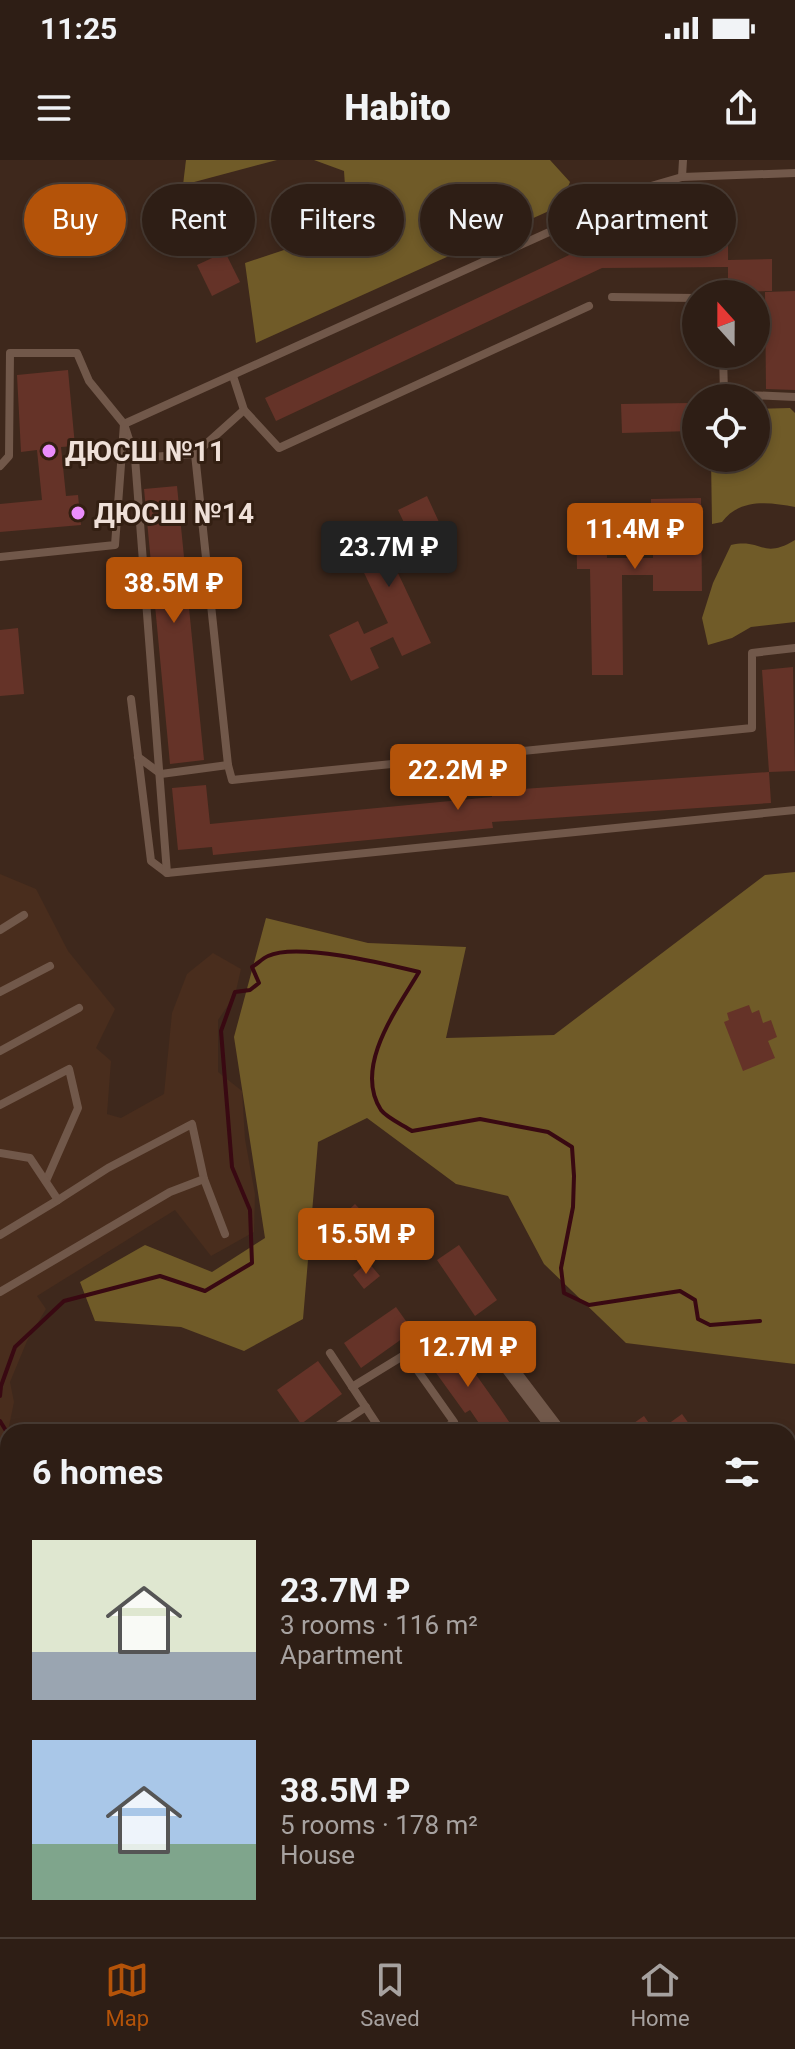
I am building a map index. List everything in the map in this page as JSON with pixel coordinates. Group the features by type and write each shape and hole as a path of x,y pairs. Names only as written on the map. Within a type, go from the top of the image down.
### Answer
{"street":[{"path":"482,1332 552,1424"}],"lane":[{"path":"682,177 683,160"},
{"path":"124,424 651,186 682,177 795,173"},
{"path":"612,297 682,298"},
{"path":"233,376 244,410 279,448 589,306"},
{"path":"0,466 9,456 10,353 77,353 89,381 124,424 135,458 167,873"},
{"path":"723,368 724,394 795,397"},
{"path":"135,458 195,454 244,410"},
{"path":"0,557 115,545 124,424"},
{"path":"195,454 232,780 752,728 752,653 795,648"},
{"path":"131,699 151,861 167,873 795,810"},
{"path":"138,757 161,774 228,765"},
{"path":"0,930 24,915"},
{"path":"0,992 50,966"},
{"path":"0,1051 79,1008"},
{"path":"0,1105 69,1069 78,1108 46,1181"},
{"path":"0,1235 108,1168 192,1124 204,1179 225,1234"},
{"path":"0,1153 30,1158 58,1200"},
{"path":"0,1292 170,1192 204,1179"},
{"path":"330,1353 377,1424"},
{"path":"352,1387 406,1354 454,1422 451,1424"},
{"path":"340,1424 366,1407"}],"shaded area":[{"path":"186,160 277,160 187,184 183,184"},
{"path":"314,160 550,160 570,182 548,184 548,211 532,219 532,184 420,184 420,256 449,256 256,343 245,263 271,254 404,256 404,184 345,184 344,171"},
{"path":"790,408 795,413 795,507 765,503 746,505 729,514 722,522 712,524 711,472 770,472 770,409"},
{"path":"795,540 795,622 751,627 732,638 708,645 702,618 713,583 731,545 749,544 768,549"},
{"path":"795,872 795,1364 626,1343 544,1264 508,1196 456,1184 367,1118 318,1142 303,1319 244,1351 181,1327 95,1321 80,1282 145,1245 212,1272 265,1238 234,1037 266,918 368,943 466,947 446,1038 554,1035 765,875"},
{"path":"0,874 36,889 68,951 115,1009 96,1048 111,1061 107,1114 121,1118 164,1094 172,1013 187,974 213,953 241,969 235,995 218,1020 218,1072 242,1091 245,1139 255,1194 254,1232 211,1256 175,1210 37,1296 46,1309 27,1341 10,1382 14,1402 9,1424 0,1424"}],"building":[{"path":"216,256 227,256 240,282 212,296 197,265"},
{"path":"567,256 728,256 728,267 602,268 276,421 265,398"},
{"path":"772,259 772,291 770,280 728,280 728,260"},
{"path":"795,291 795,390 770,389 770,384 766,384 766,368 770,368 770,292"},
{"name":"ДЮСШ №11","path":"68,370 75,446 61,447 66,496 78,495 81,525 0,532 0,504 42,500 37,450 21,452 17,375"},
{"path":"682,403 682,431 622,433 621,404"},
{"path":"177,486 204,760 170,764 144,489"},
{"path":"427,496 450,546 423,559 415,542 389,554 431,643 402,656 393,637 370,648 379,668 351,681 329,635 358,621 364,634 388,623 346,535 374,522 384,542 408,531 398,510"},
{"path":"701,498 702,591 653,591 653,575 622,575 623,675 592,675 590,569 577,569 576,510 606,510 607,558 653,558 653,554 670,553 670,526 651,526 651,499"},
{"path":"18,628 24,694 0,696 0,630"},
{"path":"793,667 795,771 769,772 762,670"},
{"path":"769,772 771,803 492,822 493,828 213,855 212,847 178,850 172,788 206,785 210,824 492,797 492,791"},
{"path":"749,1005 752,1013 759,1010 763,1023 771,1020 777,1037 768,1041 775,1058 743,1071 724,1022 729,1020 727,1013"},
{"path":"355,1204 369,1219 351,1235 337,1221"},
{"path":"459,1245 497,1300 475,1316 437,1260"},
{"path":"368,1262 380,1276 364,1289 353,1275"},
{"path":"396,1307 413,1331 361,1368 344,1343"},
{"path":"452,1341 510,1424 480,1424 470,1410 465,1413 426,1359"},
{"path":"318,1361 342,1394 301,1424 277,1390"},
{"path":"682,1414 689,1424 668,1424"},
{"path":"644,1416 650,1424 632,1424"}],"waterway":[{"path":"0,1396 15,1347 64,1301 160,1276 205,1291 252,1263 250,1210 232,1167 221,1031 235,992 250,990 259,983 252,967 266,957 281,952 342,956 419,972 390,1021 375,1057 372,1076 374,1093 381,1110 391,1119 412,1131 480,1119 548,1132 572,1147 573,1207 561,1268 564,1293 589,1305 680,1291 695,1300 698,1319 710,1325 760,1321"}],"place":[{"name":"ДЮСШ №11","path":"49,451"},
{"name":"ДЮСШ №14","path":"78,513"}]}
